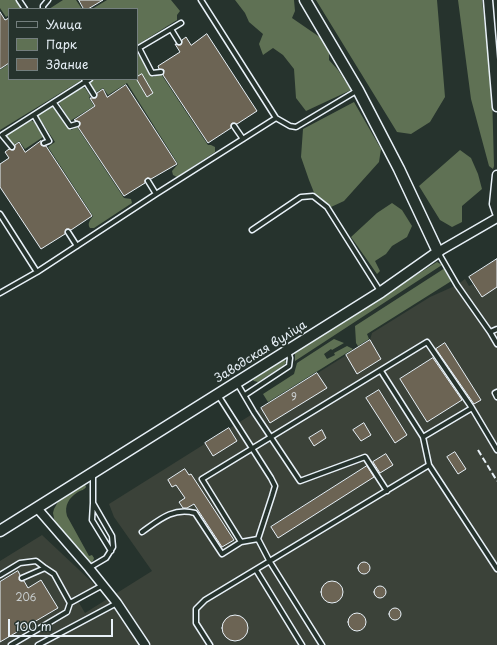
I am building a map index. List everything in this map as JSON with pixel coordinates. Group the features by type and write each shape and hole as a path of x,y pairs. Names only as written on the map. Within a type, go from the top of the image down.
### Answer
{"street":[{"path":"305,0 358,90 399,169 438,252"},
{"path":"488,0 497,107"},
{"path":"497,175 494,204 497,213"},
{"name":"Заводская вуліца","path":"0,531 381,292 438,252 497,218"},
{"path":"37,508 103,585 145,645"}],"lane":[{"path":"43,8 49,0"},
{"path":"201,0 276,118 290,126 296,127 358,90"},
{"path":"161,72 152,73 138,49 182,23"},
{"path":"170,29 179,42"},
{"path":"12,147 2,135 54,103 86,80 94,95"},
{"path":"54,103 70,126 76,124"},
{"path":"34,115 49,141 44,143"},
{"path":"0,293 37,272 276,118"},
{"path":"234,126 243,139"},
{"path":"148,181 156,194"},
{"path":"252,230 301,197 313,196 327,207 381,292"},
{"path":"0,214 37,272"},
{"path":"68,232 77,246"},
{"path":"438,252 457,285 497,344"},
{"path":"490,332 497,329"},
{"path":"241,542 202,480 427,342 472,408 497,450"},
{"path":"245,395 289,366 290,358 288,350"},
{"path":"381,371 423,437 429,465 497,569"},
{"path":"237,383 254,412 300,481 365,457 387,491"},
{"path":"497,392 495,393 497,396"},
{"path":"218,394 272,478 274,486 266,518 258,539 270,562 322,645"},
{"path":"423,437 472,408"},
{"path":"210,645 196,623 196,609 205,600 429,465"},
{"path":"93,473 92,520 111,551"},
{"path":"89,568 106,558 113,547 112,536 93,503"},
{"path":"142,532 170,513 177,511 188,511 195,513 222,554 241,542 258,539"},
{"path":"0,575 20,563 36,561 54,574 70,603"},
{"path":"22,578 45,568"},
{"path":"256,570 302,645"},
{"path":"11,645 67,612 70,603 103,585"},
{"path":"38,645 117,603"}],"shaded area":[{"path":"497,259 497,645 0,645 0,561 42,535 95,586 75,596 85,613 152,571 114,517 109,504 370,340 372,333 430,297 457,285 465,279 469,286 473,284"}],"green space":[{"path":"0,0 17,0 21,8 8,8 8,16 6,17 0,8"},
{"path":"63,0 76,0 81,8 51,8"},
{"path":"107,0 171,0 180,11 177,15 177,20 138,44 138,8 94,8"},
{"path":"235,0 294,0 295,11 292,18 324,40 329,53 329,60 338,70 351,90 306,111 296,98 294,69 283,55 273,48 263,55 259,44 263,34 249,22 245,13"},
{"path":"316,0 437,0 445,97 430,122 411,134 397,132"},
{"path":"458,0 482,0 492,93 493,169 489,166 471,99"},
{"path":"138,55 142,57 153,77 161,74 208,145 215,147 215,152 177,177 173,175 172,171 178,164 127,83 108,95 103,88 95,93 90,85 94,80 138,80"},
{"path":"8,65 8,80 80,81 0,130 0,70"},
{"path":"81,88 85,88 94,106 70,121 59,103"},
{"path":"354,102 381,149 379,162 344,201 331,207 315,195 309,180 301,157 303,129"},
{"path":"51,106 56,108 71,130 77,127 124,198 131,199 132,203 94,228 90,228 89,225 93,216 48,147 55,142 38,114"},
{"path":"30,120 34,122 43,137 25,149 19,141 13,146 6,136"},
{"path":"460,150 471,158 478,174 482,189 462,206 462,222 452,227 440,220 419,186"},
{"path":"392,203 402,210 412,226 407,237 392,246 386,254 375,261 380,271 377,274 351,237 377,213"},
{"path":"437,262 442,265 295,361 295,351"},
{"path":"445,268 453,280 367,334 369,339 358,346 356,343 355,326"},
{"path":"334,339 344,343 324,354 327,359 335,355 334,353 347,346 353,349 268,402 263,394 294,374 297,363"},
{"path":"284,358 286,362 284,365 258,382 253,380 256,377"},
{"path":"85,484 86,487 84,489 70,499 66,512 89,556 92,555 94,558 91,563 86,560 55,523 53,513 59,500 81,485"}],"building":[{"path":"79,0 103,0 90,8 83,8"},
{"path":"0,12 5,20 8,18 8,64 0,69"},
{"path":"207,34 257,111 237,124 232,123 231,128 208,143 163,75 164,70 159,69 158,66 180,52 175,44 181,45 182,40 186,37 191,45"},
{"path":"142,74 153,93 147,97 137,80 138,76"},
{"path":"126,85 177,164 151,179 147,178 145,183 124,196 78,127 80,122 74,120 95,106 90,98 96,98 97,93 103,89 107,97"},
{"path":"41,141 41,145 46,146 92,216 71,230 66,229 65,234 41,249 0,187 0,164 9,158 5,152 9,149 14,150 15,145 19,142 25,152"},
{"path":"497,259 497,287 482,297 469,277"},
{"path":"370,340 381,359 357,374 346,355"},
{"path":"445,343 481,400 474,404 436,349"},
{"path":"433,358 462,400 427,422 400,379"},
{"path":"317,373 327,388 270,423 261,408"},
{"path":"379,390 407,435 395,443 366,398"},
{"path":"364,423 371,435 361,441 353,430"},
{"path":"229,428 237,441 213,456 205,443"},
{"path":"322,430 326,438 314,446 309,438"},
{"path":"455,452 466,469 458,474 447,457"},
{"path":"386,454 393,465 380,473 373,462"},
{"path":"367,466 374,477 278,538 271,527"},
{"path":"185,469 189,475 191,474 234,540 222,547 194,504 187,508 183,508 179,502 185,498 176,485 172,487 168,480"},
{"path":"362,562 366,562 370,568 366,574 362,574 358,570 358,566"},
{"path":"18,571 20,575 19,580 24,581 28,588 41,580 58,608 0,642 0,582"},
{"path":"332,581 340,584 343,592 340,600 332,603 324,600 321,592 324,584"},
{"path":"380,586 384,588 386,592 384,596 380,598 376,596 374,592 376,588"},
{"path":"393,608 397,608 401,614 397,620 393,620 389,616 389,612"},
{"path":"357,613 363,616 366,622 363,628 357,631 351,628 348,622 351,616"},
{"path":"235,615 244,619 248,628 244,637 235,641 226,637 222,628 226,619"}],"railway":[{"path":"478,450 497,481"}]}
